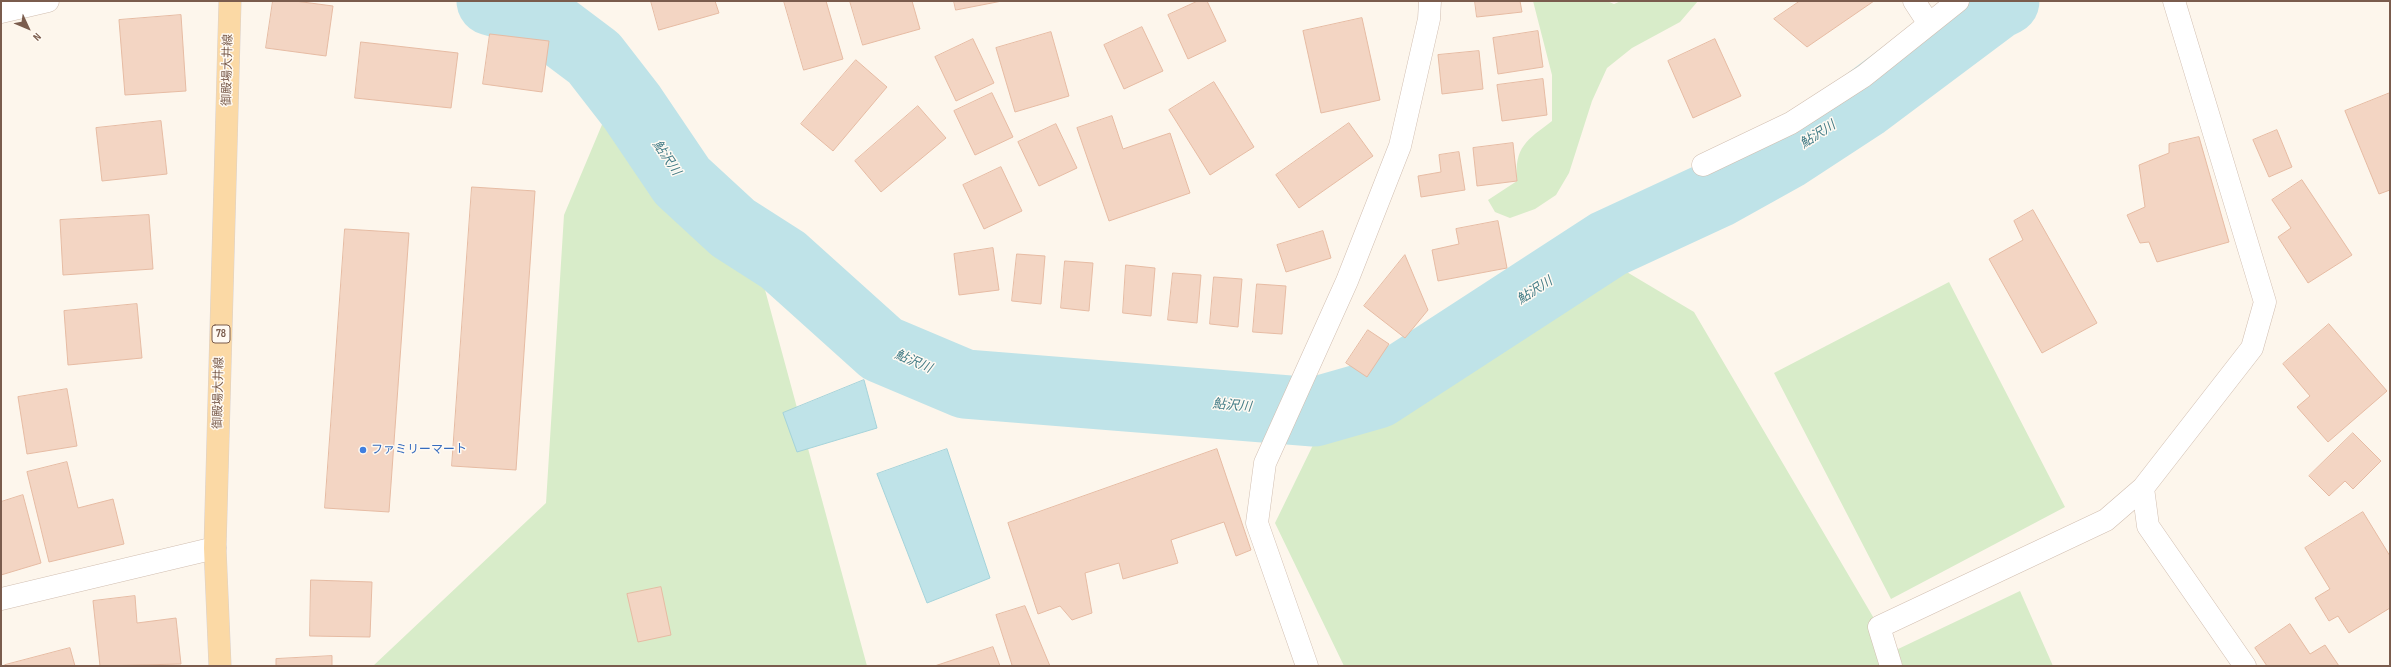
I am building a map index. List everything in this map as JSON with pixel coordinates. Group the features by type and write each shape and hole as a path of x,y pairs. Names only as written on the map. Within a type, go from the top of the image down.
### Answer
{"main road":[{"name":"御殿場大井線","path":"220,666 216,548 230,1"}],"street":[{"path":"1,12 48,1"},
{"path":"1307,666 1257,523 1265,463 1347,281 1400,146 1429,19 1430,1"},
{"path":"1914,1 1929,24"},
{"path":"1703,165 1791,123 1864,76 1958,1"},
{"path":"1891,666 1879,627 2106,520 2143,488 2252,348 2265,302 2174,1"},
{"path":"2143,488 2148,526 2245,666"},
{"path":"1,599 216,548"}],"green space":[{"path":"1533,1 1607,1 1614,4 1621,1 1698,1 1680,22 1632,48 1607,68 1592,101 1569,173 1556,195 1535,209 1510,218 1495,212 1488,200 1517,181 1518,160 1524,145 1529,139 1552,121 1552,75"},
{"path":"609,108 761,275 867,666 373,666 546,503 564,215"},
{"path":"1615,265 1694,312 1879,627 1888,666 1344,666 1275,523 1313,445"},
{"path":"1949,282 2065,507 1891,599 1774,373"},
{"path":"2020,591 2053,666 1903,666 1896,650"}],"water":[{"path":"864,380 877,428 797,452 783,413"},
{"path":"947,449 990,578 927,603 877,474"}],"building":[{"path":"273,1 295,1 333,6 326,56 266,48"},
{"path":"651,1 715,1 719,13 659,30"},
{"path":"784,1 826,1 843,59 804,70"},
{"path":"850,1 912,1 920,29 863,45"},
{"path":"954,1 1002,1 956,10"},
{"path":"1198,1 1207,1 1226,41 1188,59 1168,15"},
{"path":"1475,1 1520,1 1522,12 1477,17"},
{"path":"1800,1 1874,1 1807,47 1774,19"},
{"path":"181,15 186,91 125,95 119,20"},
{"path":"1362,18 1380,100 1321,113 1303,31"},
{"path":"1142,27 1163,71 1124,89 1104,45"},
{"path":"1538,31 1543,67 1498,74 1493,38"},
{"path":"1051,32 1069,96 1015,112 996,48"},
{"path":"490,34 549,41 542,92 483,84"},
{"path":"973,39 994,83 956,101 935,57"},
{"path":"1715,39 1741,96 1693,118 1668,61"},
{"path":"361,42 458,53 451,108 355,98"},
{"path":"1479,51 1483,89 1442,94 1438,55"},
{"path":"856,60 887,87 833,151 801,124"},
{"path":"1543,79 1547,115 1502,121 1497,85"},
{"path":"1214,82 1254,147 1210,175 1169,110"},
{"path":"992,93 1013,137 975,155 954,111"},
{"path":"2390,93 2390,190 2379,194 2345,111"},
{"path":"918,106 946,138 881,192 855,161"},
{"path":"1112,116 1123,149 1170,133 1190,193 1109,221 1077,128"},
{"path":"161,121 167,174 102,181 96,128"},
{"path":"1349,123 1373,156 1299,208 1276,175"},
{"path":"1056,124 1077,168 1039,186 1018,142"},
{"path":"2277,130 2292,167 2269,177 2253,140"},
{"path":"2199,137 2229,242 2157,262 2149,242 2140,243 2127,215 2145,207 2139,165 2169,153 2169,144"},
{"path":"1513,143 1517,181 1477,186 1473,148"},
{"path":"1459,152 1465,190 1421,197 1418,176 1441,172 1439,155"},
{"path":"1001,167 1022,211 984,229 963,185"},
{"path":"2302,180 2352,255 2308,283 2278,237 2291,228 2272,200"},
{"path":"472,187 535,191 516,470 452,466"},
{"path":"2033,210 2097,323 2042,353 1989,259 2023,240 2014,221"},
{"path":"149,215 153,269 63,275 60,220"},
{"path":"1498,221 1507,268 1438,281 1432,250 1459,244 1456,229"},
{"path":"345,229 409,233 389,512 325,508"},
{"path":"1323,231 1331,258 1286,272 1277,245"},
{"path":"993,248 999,290 959,295 954,254"},
{"path":"1017,254 1045,256 1041,304 1012,301"},
{"path":"1405,255 1428,310 1405,338 1364,306"},
{"path":"1065,261 1093,263 1089,311 1061,308"},
{"path":"1126,265 1155,268 1151,316 1123,313"},
{"path":"1173,273 1201,275 1197,323 1168,320"},
{"path":"1214,277 1242,279 1238,327 1210,324"},
{"path":"1257,284 1286,286 1282,334 1253,332"},
{"path":"137,304 142,358 68,365 64,311"},
{"path":"2329,324 2387,391 2328,442 2297,407 2310,396 2283,364"},
{"path":"1368,330 1389,344 1367,377 1346,363"},
{"path":"67,389 77,446 27,454 18,397"},
{"path":"2353,433 2381,461 2353,489 2345,481 2329,496 2309,476"},
{"path":"1217,449 1251,550 1236,556 1224,522 1171,540 1178,563 1123,579 1119,563 1085,573 1092,613 1072,620 1060,606 1038,614 1008,523"},
{"path":"67,462 78,508 113,499 124,544 49,562 27,472"},
{"path":"23,495 41,563 1,575 1,502"},
{"path":"2363,512 2390,556 2390,608 2349,633 2338,616 2329,621 2315,598 2330,589 2305,548"},
{"path":"311,580 372,582 370,637 310,636"},
{"path":"661,587 671,635 638,642 627,594"},
{"path":"135,596 137,623 176,618 181,664 100,666 93,601"},
{"path":"1025,606 1050,666 1010,666 1012,665 996,615"},
{"path":"2290,624 2310,654 2325,645 2339,666 2267,666 2255,648"},
{"path":"993,647 1000,666 935,666"},
{"path":"70,648 75,666 5,665"},
{"path":"332,656 332,666 276,666 276,659"}],"waterway":[{"name":"鮎沢川","path":"491,1 534,13 594,58 632,107 682,181 733,228 783,260 882,349 965,384 1314,412 1377,394 1608,244 1716,194 1786,155 1864,104 1995,6 2005,1"}],"place":[{"name":"ファミリーマート","path":"363,450"}]}
